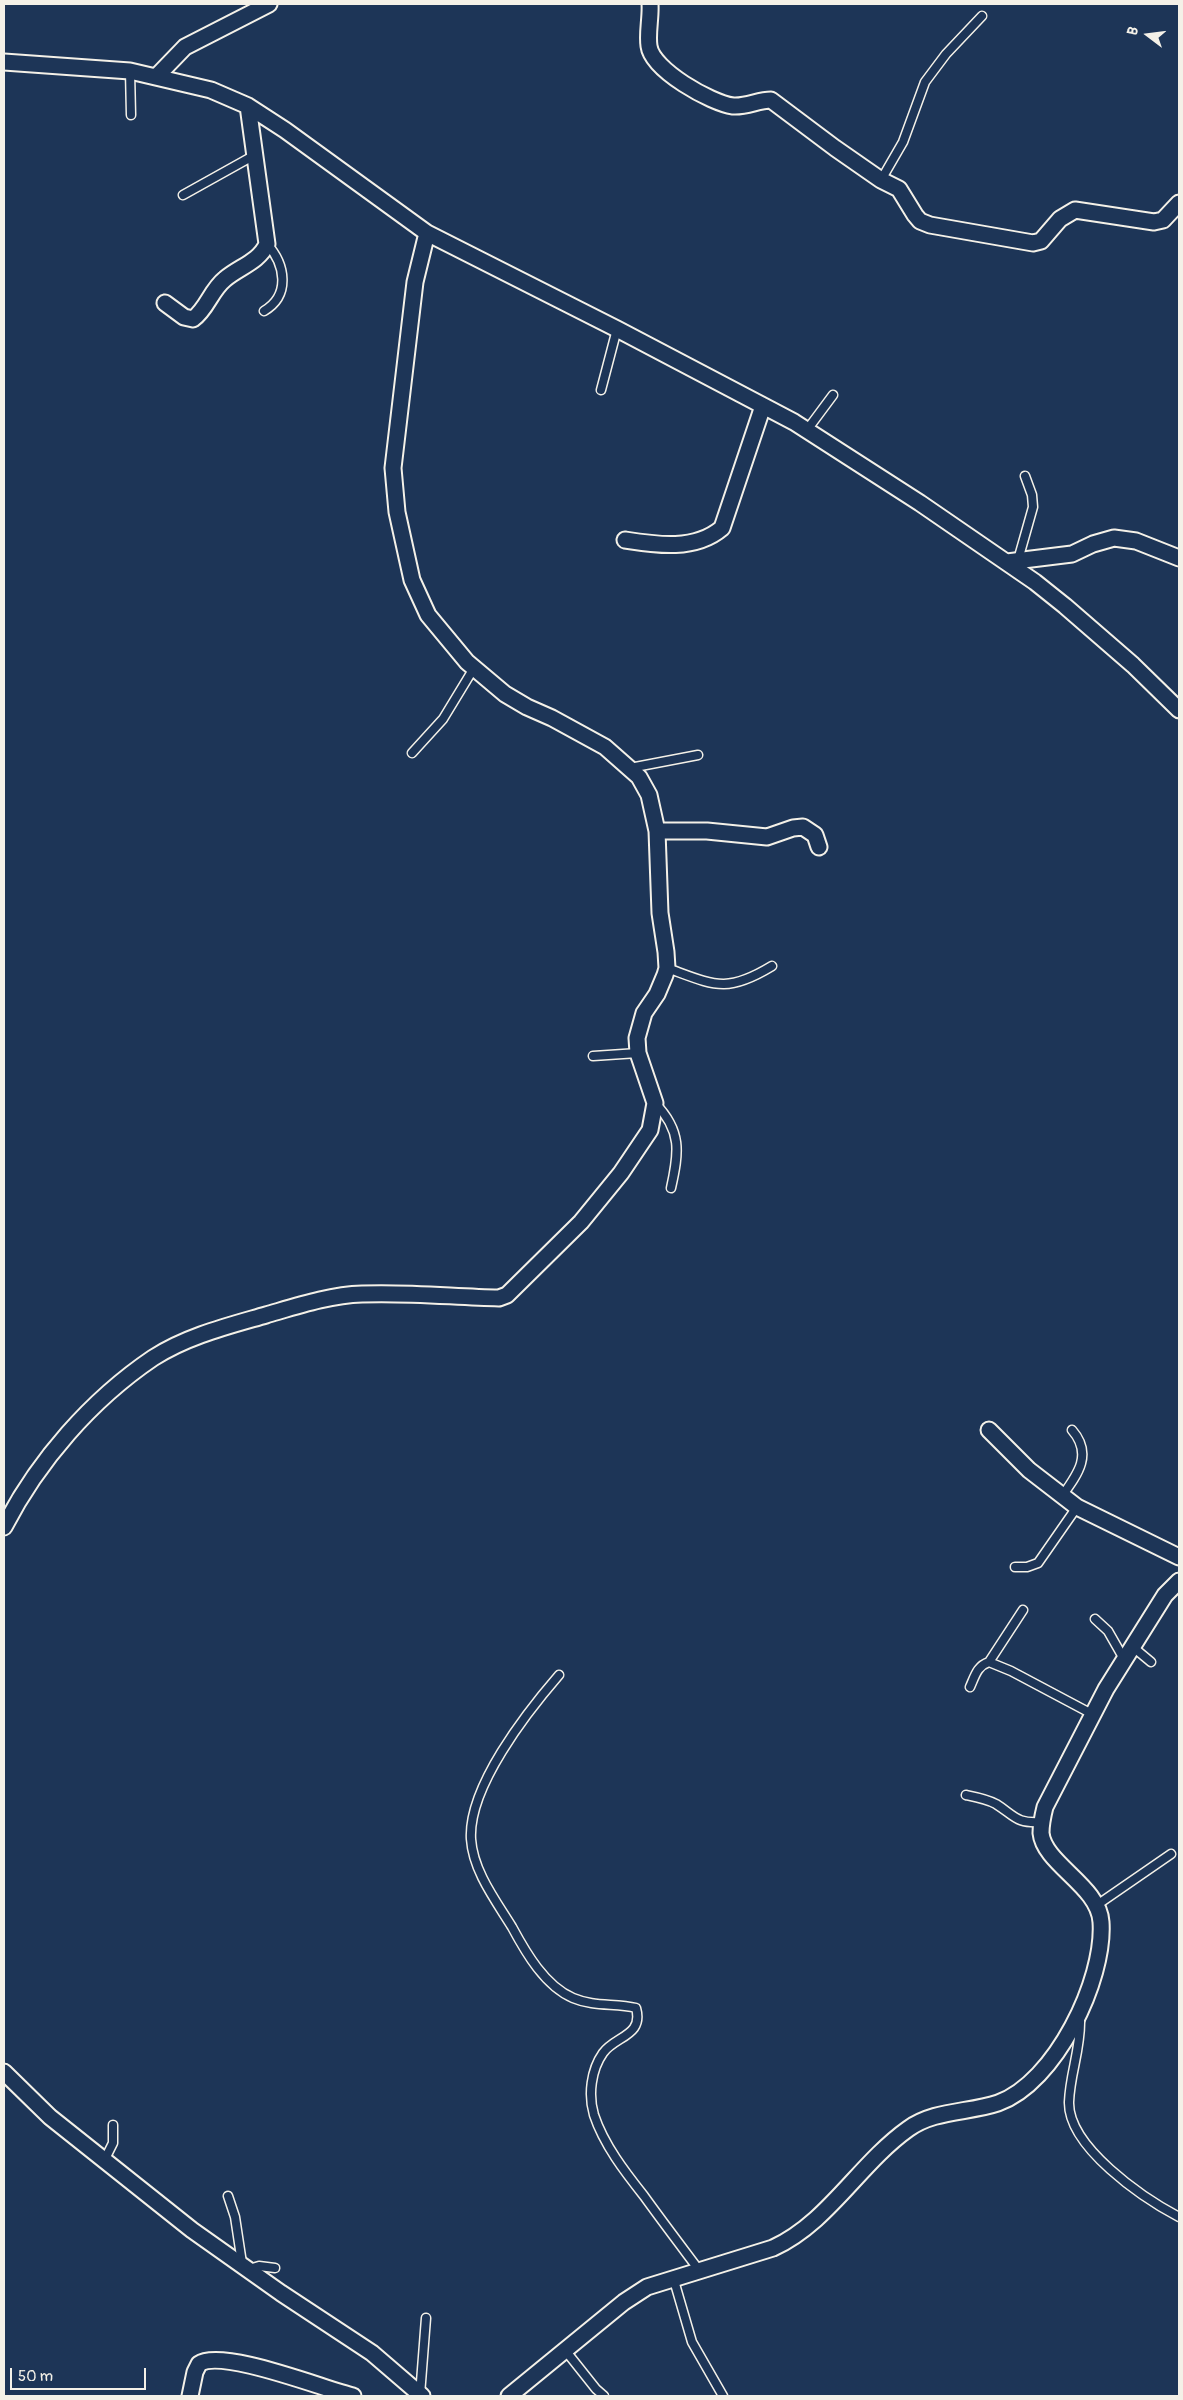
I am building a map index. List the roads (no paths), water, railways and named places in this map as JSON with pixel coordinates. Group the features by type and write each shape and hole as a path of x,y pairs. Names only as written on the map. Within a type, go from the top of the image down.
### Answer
{"street":[{"path":"157,76 185,47 269,4"},
{"path":"650,4 649,47 657,63 665,70 711,100 742,106 762,100 771,100 881,180 899,189 920,221 960,231 1033,243 1041,242 1060,219 1075,210 1154,222 1163,220 1179,203"},
{"path":"4,62 130,71 211,90 248,106 286,130 427,233 617,329 807,430 1012,561 1093,628 1179,710"},
{"path":"165,303 184,318 193,319 200,314 224,280 258,257 266,244 253,156 248,106"},
{"path":"6,1519 34,1476 78,1423 135,1372 154,1358 180,1344 219,1329 334,1298 361,1294 499,1298 507,1295 581,1222 621,1173 650,1130 655,1103 638,1052 637,1038 644,1013 656,994 667,968 660,913 657,831 649,795 639,777 605,747 505,694 474,668 444,637 420,600 404,547 393,468 413,298 420,256 427,233"},
{"path":"625,540 672,546 707,538 722,528 763,406"},
{"path":"1012,561 1072,554 1093,544 1114,538 1136,541 1179,558"},
{"path":"657,831 715,831 767,837 803,826 815,835 819,847"},
{"path":"989,1430 1029,1470 1062,1496 1077,1506 1179,1558"},
{"path":"509,2396 647,2287 674,2277 773,2248 791,2240 811,2223 879,2153 916,2124 935,2116 997,2103 1028,2086 1048,2066 1080,2012 1095,1966 1101,1934 1101,1922 1097,1905 1047,1848 1041,1834 1045,1807 1092,1714 1128,1653 1165,1595 1179,1581"},
{"path":"4,2072 50,2117 192,2230 372,2353 418,2396"},
{"path":"190,2396 195,2372 199,2364 210,2360 264,2368 353,2396"}],"lane":[{"path":"881,180 903,142 925,82 946,54 982,16"},
{"path":"130,71 131,115"},
{"path":"183,195 253,156"},
{"path":"264,311 278,298 282,284 282,270 279,260 266,244"},
{"path":"601,390 617,329"},
{"path":"807,430 833,395"},
{"path":"1012,561 1033,507 1032,495 1025,476"},
{"path":"412,753 443,719 474,668"},
{"path":"630,768 698,755"},
{"path":"667,968 714,984 733,984 756,976 772,966"},
{"path":"592,1056 638,1052"},
{"path":"655,1103 667,1116 674,1129 677,1146 671,1188"},
{"path":"1062,1496 1076,1476 1083,1458 1081,1440 1072,1430"},
{"path":"1015,1567 1027,1567 1038,1562 1077,1506"},
{"path":"970,1687 976,1671 983,1664 989,1662 1023,1610"},
{"path":"1095,1619 1128,1653 1151,1662"},
{"path":"989,1662 1011,1671 1092,1714"},
{"path":"559,1675 530,1708 497,1760 481,1792 473,1820 471,1838 475,1858 482,1875 517,1936 545,1977 572,1998 602,2006 625,2005 636,2008 639,2017 635,2028 605,2051 597,2064 590,2096 594,2115 605,2140 624,2170 699,2270"},
{"path":"966,1795 980,1797 996,1804 1010,1816 1027,1823 1042,1822"},
{"path":"1097,1905 1171,1854"},
{"path":"1080,2012 1081,2036 1070,2086 1070,2115 1072,2122 1078,2134 1111,2168 1139,2192 1179,2217"},
{"path":"105,2159 113,2143 113,2125"},
{"path":"228,2196 235,2217 245,2266 275,2268"},
{"path":"674,2277 692,2342 723,2396"},
{"path":"418,2396 426,2318"},
{"path":"565,2350 596,2389 604,2396"}]}
